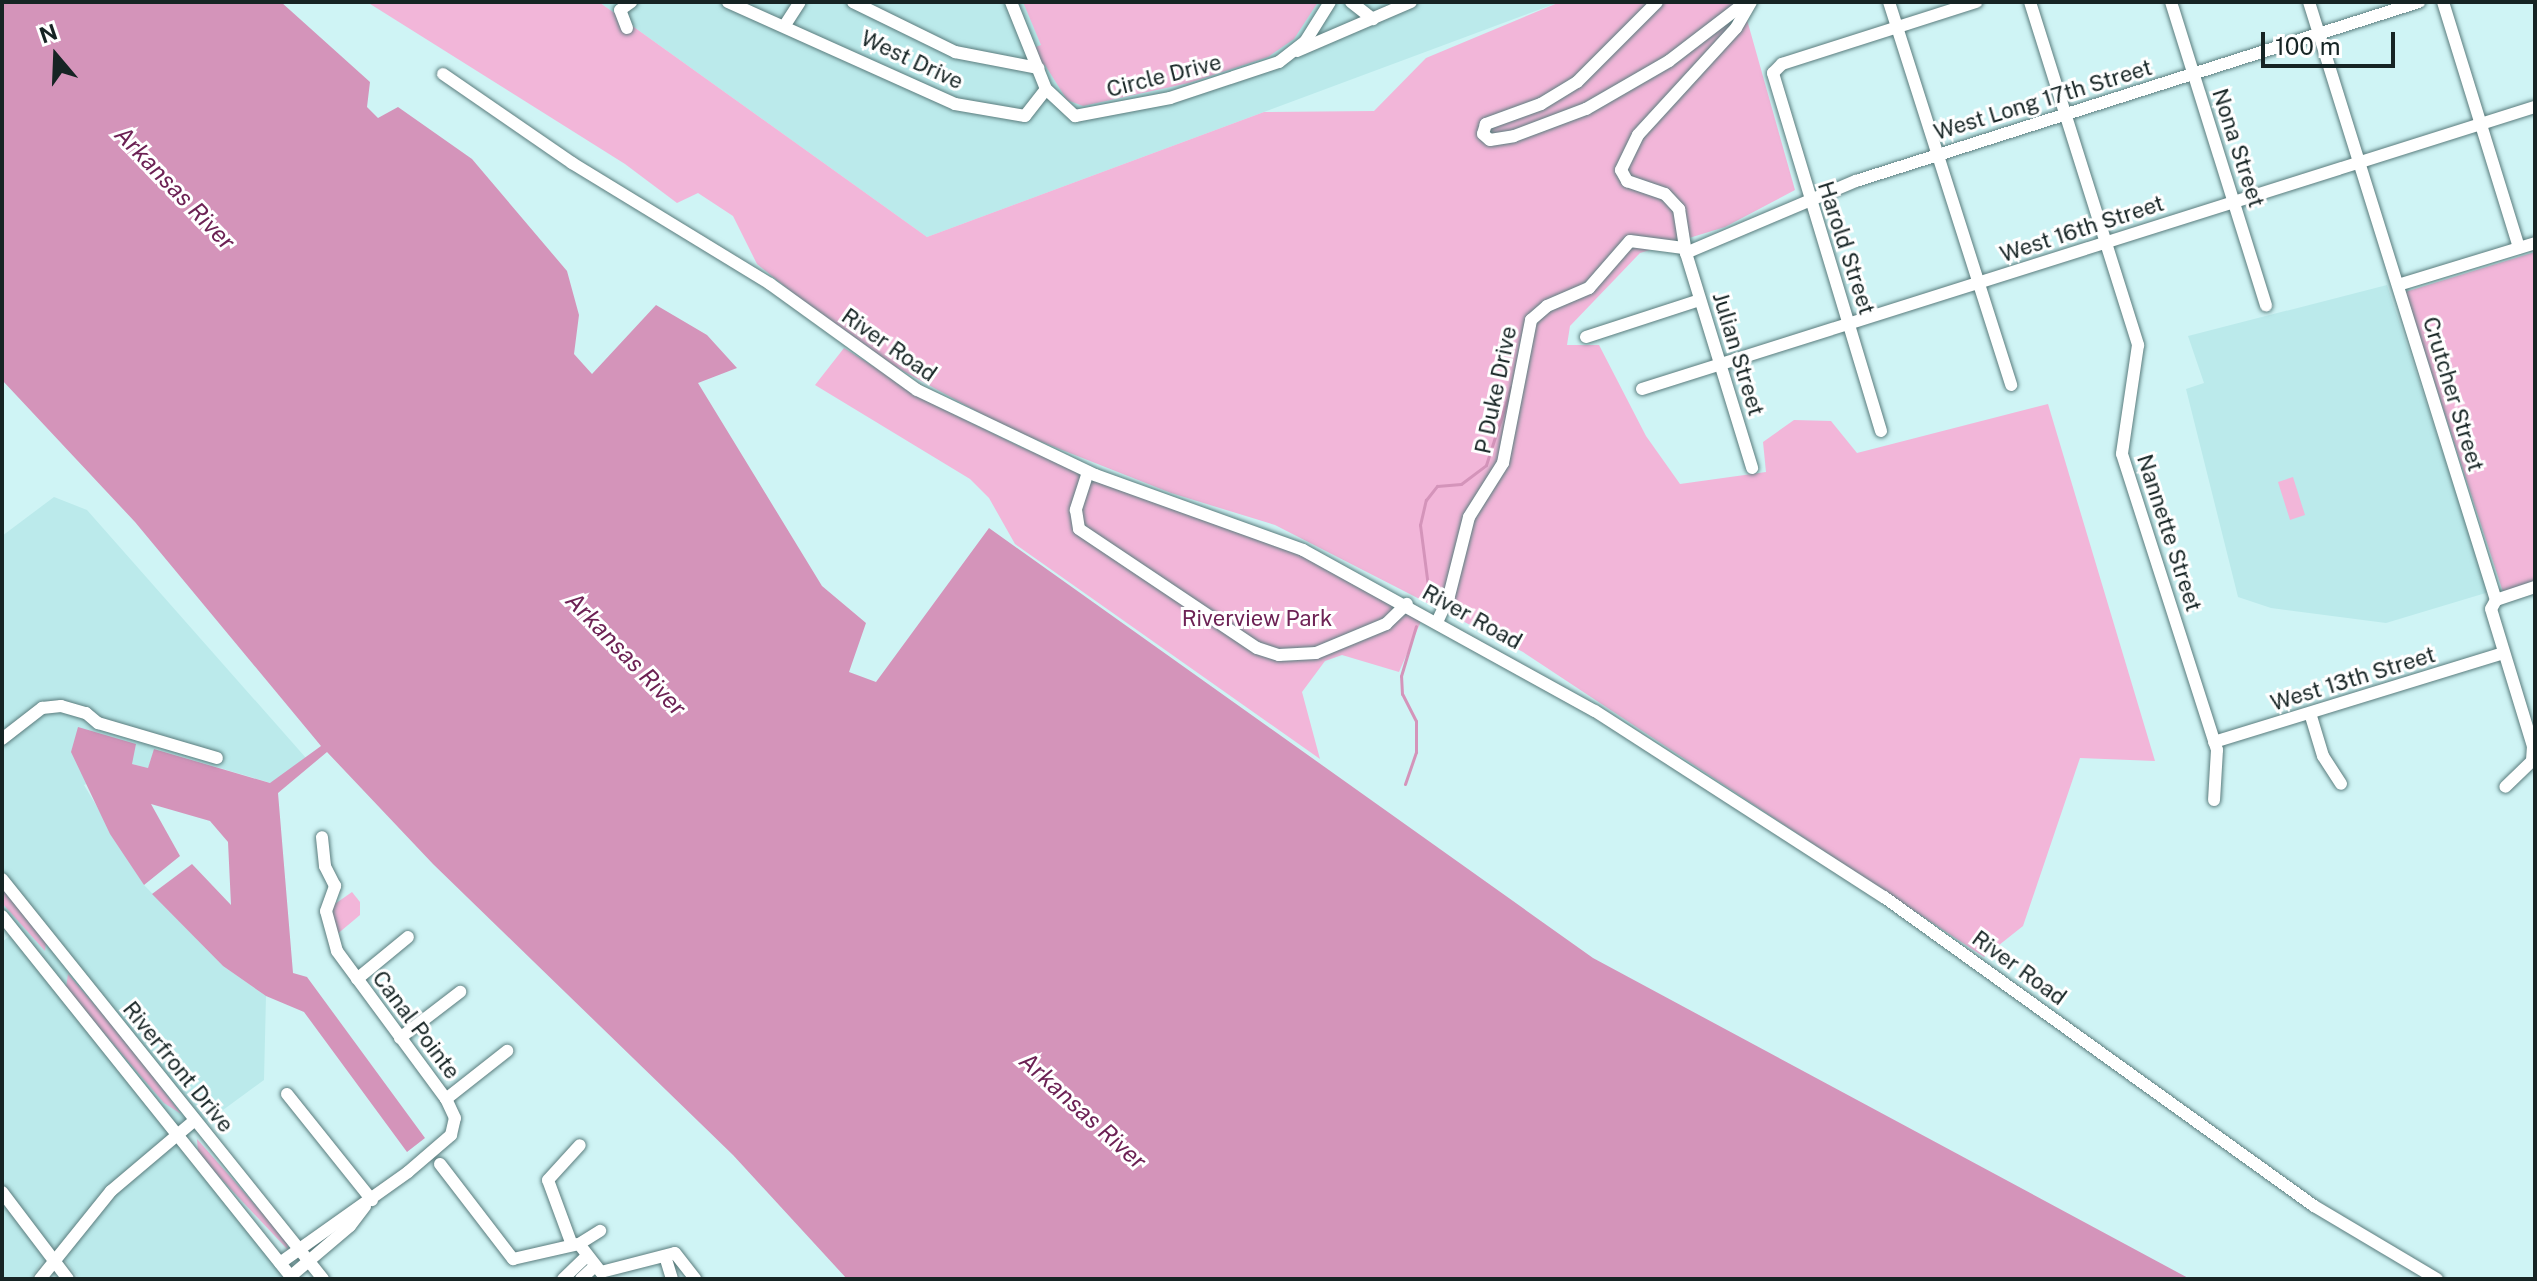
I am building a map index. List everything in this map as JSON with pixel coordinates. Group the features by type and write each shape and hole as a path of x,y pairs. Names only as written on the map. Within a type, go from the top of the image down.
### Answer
{"street":[{"path":"627,28 620,10 631,2"},
{"name":"West Drive","path":"728,2 785,25 935,97 986,112 1025,116 1046,89"},
{"path":"785,25 800,2"},
{"path":"853,2 955,52 1038,68"},
{"name":"Circle Drive","path":"1011,2 1046,89 1075,116 1109,112 1241,77 1411,2"},
{"path":"1297,51 1330,2"},
{"path":"1351,2 1373,19"},
{"path":"1657,2 1577,82 1541,104 1486,124 1483,134 1490,140 1514,136 1586,109 1669,61 1749,2"},
{"name":"Julian Street","path":"1749,2 1736,28 1638,135 1622,163 1627,181 1665,194 1677,205 1685,251 1752,468"},
{"path":"1889,2 2011,385"},
{"path":"1897,27 1976,2"},
{"name":"Nannette Street","path":"2030,2 2138,345 2122,454 2214,742 2220,768 2214,800"},
{"name":"Nona Street","path":"2171,2 2266,306"},
{"name":"Crutcher Street","path":"2309,2 2496,600 2491,609 2504,653 2529,709 2534,753 2524,771 2505,787"},
{"name":"West Long 17th Street","path":"1685,251 1810,199 1937,155 2419,2"},
{"path":"2443,2 2519,248"},
{"name":"Harold Street","path":"1881,431 1773,77 1782,64 1897,27"},
{"name":"River Road","path":"443,74 572,163 770,284 917,390 1088,472 1276,538 1438,620 1595,711 1884,897 2314,1206 2437,1279"},
{"name":"West 16th Street","path":"1642,389 2535,107"},
{"name":"P Duke Drive","path":"1438,620 1449,596 1459,548 1472,510 1503,463 1531,320 1547,306 1589,288 1630,241 1685,251"},
{"path":"2398,285 2535,243"},
{"path":"1586,337 1700,300"},
{"path":"1088,472 1076,510 1079,529 1257,648 1279,655 1316,653 1386,624 1407,604"},
{"path":"2496,600 2535,587"},
{"name":"West 13th Street","path":"2214,742 2504,653"},
{"path":"2,739 42,708 66,708 98,723 217,758"},
{"path":"2310,713 2323,756 2341,784"},
{"name":"Canal Pointe","path":"292,1278 368,1203 451,1135 455,1118 446,1099 337,951 328,924 327,905 335,886 325,866 322,837"},
{"name":"Riverfront Drive","path":"2,879 323,1279"},
{"name":"Riverfront Drive","path":"2,916 292,1278"},
{"path":"357,979 408,937"},
{"path":"400,1038 460,992"},
{"path":"446,1099 507,1051"},
{"path":"287,1094 368,1203"},
{"path":"40,1279 111,1191 195,1120"},
{"path":"580,1145 548,1180 576,1244 590,1262 609,1273 675,1253 695,1279"},
{"path":"440,1164 513,1259 576,1244 600,1231"},
{"path":"2,1192 68,1279"},
{"name":"Canal Pointe","path":"280,1263 368,1203"},
{"path":"665,1256 672,1279"},
{"path":"563,1279 590,1262"},
{"path":"581,1279 590,1262"}],"shaded area":[{"path":"599,2 1560,2 927,237"},
{"path":"2387,285 2489,592 2386,623 2271,608 2238,597 2186,389 2204,383 2188,336"},
{"path":"54,497 87,510 306,758 271,783 155,749 148,768 132,764 84,785 144,885 223,966 266,996 264,1080 178,1143 288,1279 79,1279 54,1245 30,1279 2,1279 2,942 11,935 2,924 2,536"}],"green space":[{"path":"367,2 599,2 927,237 1264,112 1374,111 1426,58 1560,2 1742,2 1795,190 1725,227 1640,253 1570,326 1567,345 1599,345 1646,436 1680,484 1766,472 1763,442 1794,420 1831,421 1857,453 2048,404 2155,761 2080,758 2023,926 1984,957 1523,652 1275,525 1171,493 1009,429 861,348 757,264 733,216 698,193 677,203 625,164"},
{"path":"1023,2 1318,2 1294,39 1268,57 1189,83 1083,106 1067,100 1045,65 1041,66 1033,48 1041,45"},
{"path":"2535,252 2535,582 2503,592 2405,292"},
{"name":"Riverview Park","path":"844,348 937,406 1021,447 1142,498 1286,546 1422,619 1399,672 1342,655 1325,661 1302,692 1320,759 1015,544 989,498 970,479 815,385"},
{"path":"2293,477 2305,515 2290,520 2278,482"},
{"path":"2,885 46,942 45,951 2,903"},
{"path":"352,892 360,902 360,915 335,936 332,906"},
{"path":"68,974 134,1050 181,1114 164,1103 66,987"},
{"path":"197,1139 287,1241 288,1250 211,1168 198,1152"}],"water":[{"name":"Arkansas River","path":"2,2 281,2 370,82 367,107 378,118 398,107 472,159 567,271 579,315 574,354 592,374 656,305 707,335 737,368 698,383 822,586 866,623 849,672 876,682 989,528 1593,958 2190,1279 847,1279 733,1155 433,864 327,752 278,793 293,973 307,977 425,1138 407,1152 304,1012 266,996 223,966 152,894 192,864 231,905 228,842 210,821 151,804 180,856 144,885 110,834 71,752 78,727 136,744 132,764 148,768 154,749 270,783 321,746 135,522 2,380"}],"waterway":[{"path":"1425,599 1429,594 1420,525 1426,500 1437,486 1461,484 1486,465 1511,387"},
{"path":"1405,784 1416,752 1416,721 1402,694 1401,676 1416,626"}]}
